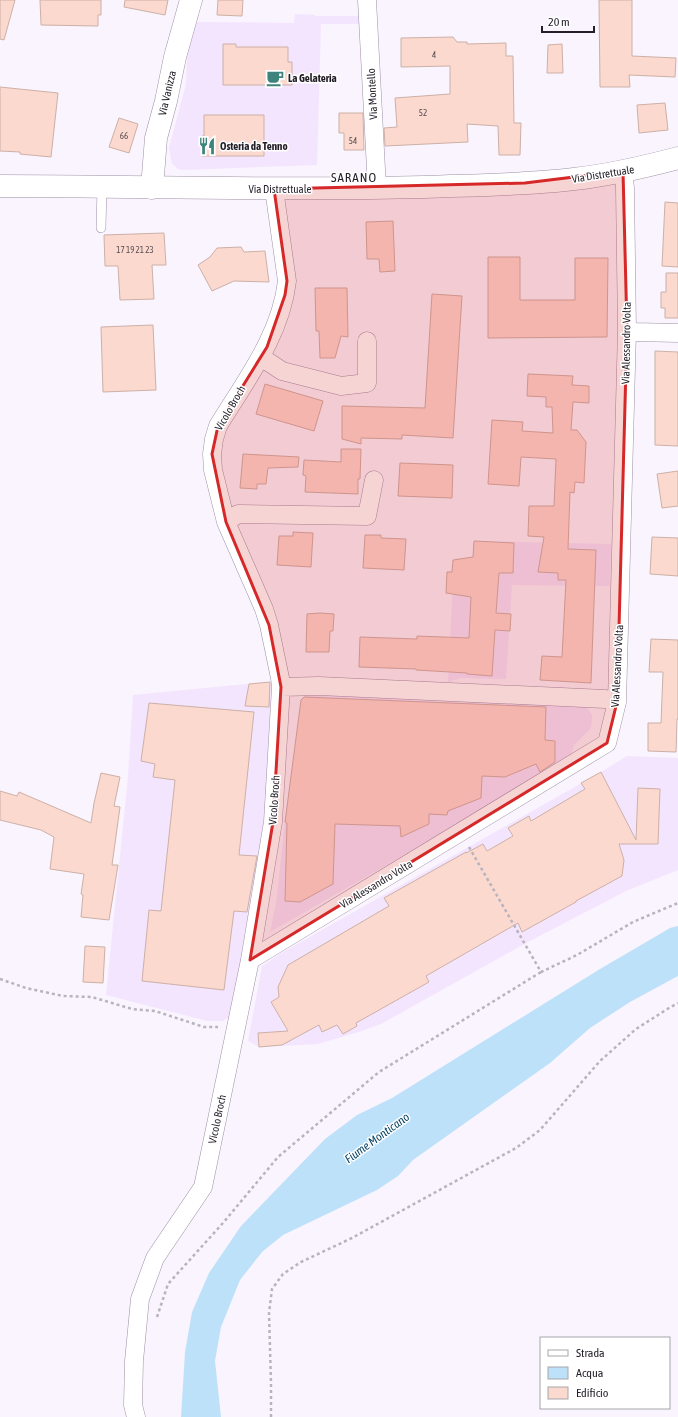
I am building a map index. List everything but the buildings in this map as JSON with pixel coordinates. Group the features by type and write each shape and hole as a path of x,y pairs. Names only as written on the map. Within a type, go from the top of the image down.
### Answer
{"main road":[{"name":"Via Vanizza","path":"152,188 156,138 175,57 191,0"},
{"name":"Via Distrettuale","path":"0,186 274,189 377,188 525,183 574,179 623,171 678,158"}],"street":[{"name":"Via Montello","path":"367,0 377,188"},
{"name":"Via Alessandro Volta","path":"250,960 607,742 617,702 627,330 625,188 623,171"},
{"name":"Vicolo Broch","path":"136,1417 133,1405 134,1361 140,1299 155,1258 203,1187 250,960 273,822 281,687 269,625 264,609 226,522 213,470 212,454 214,438 218,426 261,357 282,309 287,281 274,189"},
{"path":"627,330 635,332 678,333"},
{"path":"261,357 282,371 341,386 367,383 366,341"},
{"path":"226,522 238,514 368,516 374,480"},
{"path":"281,687 351,688 605,700 617,702"}],"lane":[{"path":"101,228 102,187"}],"path":[{"path":"460,832 541,972"},
{"path":"156,1320 168,1284 223,1223 278,1157 379,1072 541,972 577,955 633,922 678,903"},
{"path":"0,979 26,988 63,996 92,997 132,1009 155,1011 204,1028 236,1027"},
{"path":"271,1417 269,1313 272,1289 283,1274 301,1262 352,1238 516,1148 540,1130 600,1061 636,1029 678,1003"}],"highlighted area":[{"path":"623,171 627,330 617,702 607,743 250,960 273,822 281,687 269,625 226,522 212,454 218,426 267,347 285,295 287,281 274,189 525,183"}],"shaded area":[{"path":"295,14 315,16 363,16 364,24 321,24 317,165 178,169 172,164 169,148 186,84 187,58 195,22 294,23"},
{"path":"474,541 611,544 610,586 512,585 506,679 461,678 448,682 453,582 472,583"},
{"path":"278,681 272,783 231,1016 223,1021 207,1021 106,995 128,776 133,695"},
{"path":"307,695 580,705 587,708 592,715 592,720 591,728 574,745 570,757 529,783 270,932 276,904 301,700"},
{"path":"627,756 678,758 678,870 626,891 528,942 381,1024 318,1044 259,1047 248,1041 262,966 283,952"}],"water":[{"name":"Fiume Monticano","path":"678,926 678,976 630,1002 590,1028 550,1063 413,1160 398,1176 377,1190 283,1235 262,1252 240,1280 221,1327 215,1361 221,1417 181,1417 185,1352 192,1312 209,1273 241,1226 325,1139 357,1115 392,1098 600,969 670,928"}],"place":[{"name":"La Gelateria","path":"275,78"},
{"name":"Osteria da Tenno","path":"207,146"}],"district":[{"name":"SARANO","path":"354,177"}]}
